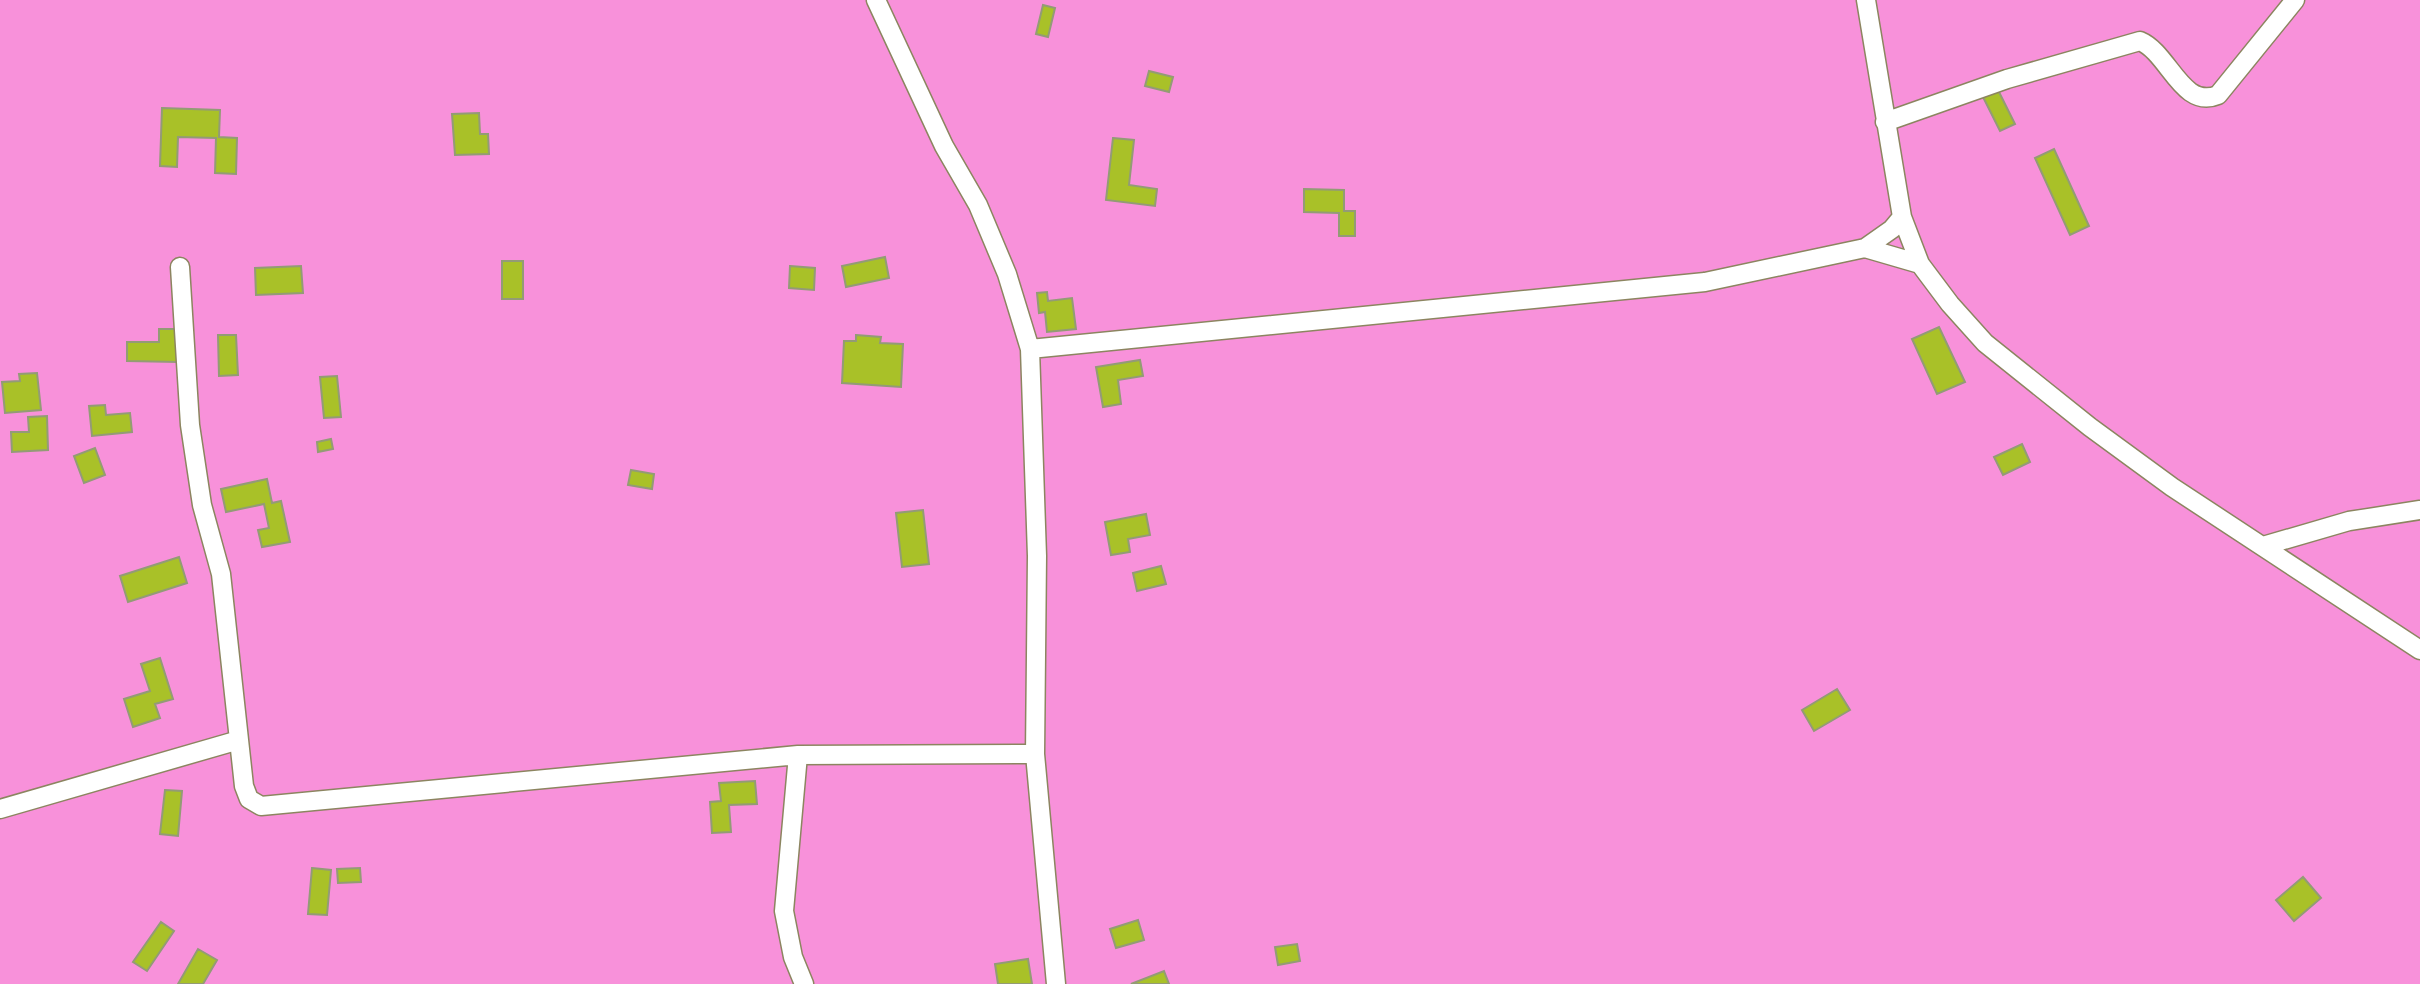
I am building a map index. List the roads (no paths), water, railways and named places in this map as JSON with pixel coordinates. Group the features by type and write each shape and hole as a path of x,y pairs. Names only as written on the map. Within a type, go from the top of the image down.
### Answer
{"street":[{"path":"876,0 944,146 978,205 1007,274 1030,349 1037,556 1035,754 1056,984"},
{"path":"1866,0 1902,217 1920,264 1985,343 2162,480 2420,650"},
{"path":"1885,122 2007,79 2140,41 2151,45 2194,97 2206,100 2218,95 2295,0"},
{"path":"1030,349 1705,282 1864,248 1892,229 1902,217"},
{"path":"1864,248 1920,264"},
{"path":"180,267 190,425 202,505 221,574 244,786 249,799 261,806 278,807 798,755 1035,754"},
{"path":"2263,546 2349,521 2420,510"},
{"path":"0,809 239,740"},
{"path":"798,755 784,911 793,957 804,984"}]}
